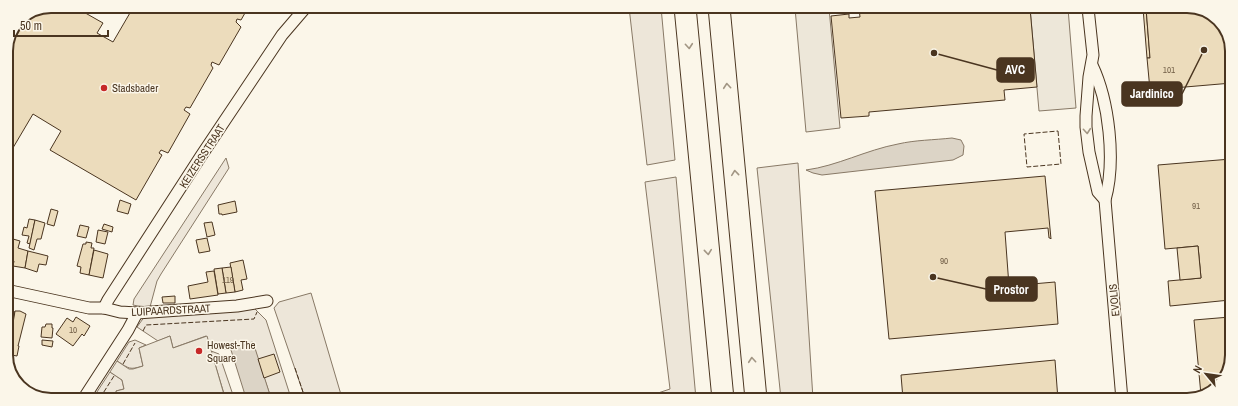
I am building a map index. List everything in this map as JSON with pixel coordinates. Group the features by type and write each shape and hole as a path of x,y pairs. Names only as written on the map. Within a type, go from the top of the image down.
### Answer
{"highway":[{"path":"686,13 722,393"},
{"path":"720,13 755,393"}],"street":[{"name":"KEIZERSSTRAAT","path":"104,308 282,35 300,13"},
{"name":"EVOLIS","path":"1089,13 1093,55 1089,76 1086,127 1089,152 1098,192 1105,200"},
{"name":"EVOLIS","path":"1092,65 1098,80 1107,113 1110,151 1108,190 1105,200 1121,393"},
{"name":"LUIPAARDSTRAAT","path":"13,292 89,308 104,308 120,312 137,313 237,306 266,301"},
{"path":"87,393 128,330 137,313"}],"shaded area":[{"path":"630,13 662,13 675,160 647,165"},
{"path":"795,13 829,13 840,128 806,132"},
{"path":"1030,13 1068,13 1076,108 1039,111"},
{"path":"952,138 961,140 964,146 963,155 953,160 822,175 806,170 829,165 874,150 898,144"},
{"path":"226,158 229,168 157,281 150,307 133,305 134,299"},
{"path":"798,163 813,393 780,393 757,168"},
{"path":"676,177 695,393 658,393 670,389 645,182"},
{"path":"311,293 341,393 303,393 274,308 279,302"},
{"path":"254,308 266,320 289,393 269,393 252,342 232,348 216,349 210,348 206,336 173,348 170,336 158,341 137,327 145,316 186,315"},
{"path":"170,336 173,348 207,336 224,393 117,393 116,391 124,389 122,380 110,372 117,361 129,369 143,366 139,348"},
{"path":"135,340 146,345 139,348 143,366 130,368 117,361 129,342"},
{"path":"253,342 269,393 244,393 231,350"},
{"path":"211,351 219,354 232,393 224,393"},
{"path":"110,372 122,380 124,389 116,391 117,393 96,393"}],"building":[{"name":"Stadsbader","path":"51,13 85,13 103,23 97,33 113,42 130,13 245,13 241,20 237,19 236,22 241,27 219,65 212,62 211,65 213,68 190,108 186,107 184,110 190,114 168,153 161,150 159,153 162,155 136,200 50,150 61,131 33,114 13,148 14,44 19,30 30,19 36,16"},
{"path":"860,13 1030,13 1037,87 1004,90 1005,100 869,112 869,116 841,118 831,16 849,14 849,18 860,17"},
{"path":"1143,13 1146,13 1150,58 1147,58"},
{"path":"1146,13 1197,14 1208,19 1214,24 1221,34 1225,49 1225,84 1150,90 1147,58 1150,58"},
{"path":"1225,159 1225,300 1170,306 1168,281 1201,278 1198,246 1165,249 1158,165"},
{"path":"1045,176 1051,239 1049,238 1048,228 1005,232 1009,286 1055,282 1058,324 889,339 875,191"},
{"path":"120,200 131,204 128,214 117,211"},
{"path":"235,201 237,212 222,215 219,214 218,205"},
{"path":"51,209 58,211 54,226 47,224"},
{"path":"29,219 35,220 30,244 27,243 29,236 22,235 24,227 27,228"},
{"path":"35,220 45,223 41,239 37,239 34,250 29,248"},
{"path":"212,222 215,235 207,237 204,223"},
{"path":"104,224 113,227 112,232 102,229"},
{"path":"80,225 89,227 86,238 77,236"},
{"path":"98,230 108,232 105,244 96,242"},
{"path":"207,238 210,251 199,253 196,240"},
{"path":"13,239 20,241 18,248 28,251 25,268 13,266"},
{"path":"86,242 92,243 91,248 94,248 89,275 80,273 81,267 77,266 83,244 86,244"},
{"path":"1198,246 1201,278 1180,280 1177,248"},
{"path":"94,250 108,254 103,278 89,275"},
{"path":"28,251 48,256 46,265 39,264 37,272 25,268"},
{"path":"243,260 247,279 241,280 243,290 235,292 230,263"},
{"path":"231,267 235,292 226,293 222,268"},
{"path":"222,268 226,293 218,294 214,269"},
{"path":"214,271 218,295 190,299 188,286 208,282 206,272"},
{"path":"175,296 175,303 163,303 162,297"},
{"path":"15,311 20,311 26,314 17,356 13,355 13,323"},
{"path":"13,312 15,312 13,323"},
{"path":"76,317 90,326 84,336 82,334 73,346 56,334 67,318 73,322"},
{"path":"1225,317 1224,365 1216,380 1201,390 1194,320"},
{"path":"46,324 52,324 52,338 41,337 42,327 45,327"},
{"path":"42,340 53,341 52,347 42,345"},
{"path":"274,354 280,372 264,378 258,359"},
{"path":"1055,360 1057,393 902,393 901,375"}],"fence":[{"path":"1058,131 1061,164 1027,167 1024,134 1058,131"},
{"path":"143,331 146,325 254,319 257,312"},
{"path":"123,364 135,343"},
{"path":"295,368 303,393"},
{"path":"103,393 114,376"}],"place":[{"name":"Jardinico","path":"1204,50"},
{"name":"AVC","path":"934,53"},
{"name":"Stadsbader","path":"104,88"},
{"name":"Prostor","path":"933,277"},
{"name":"Howest-The Square","path":"199,351"}]}
